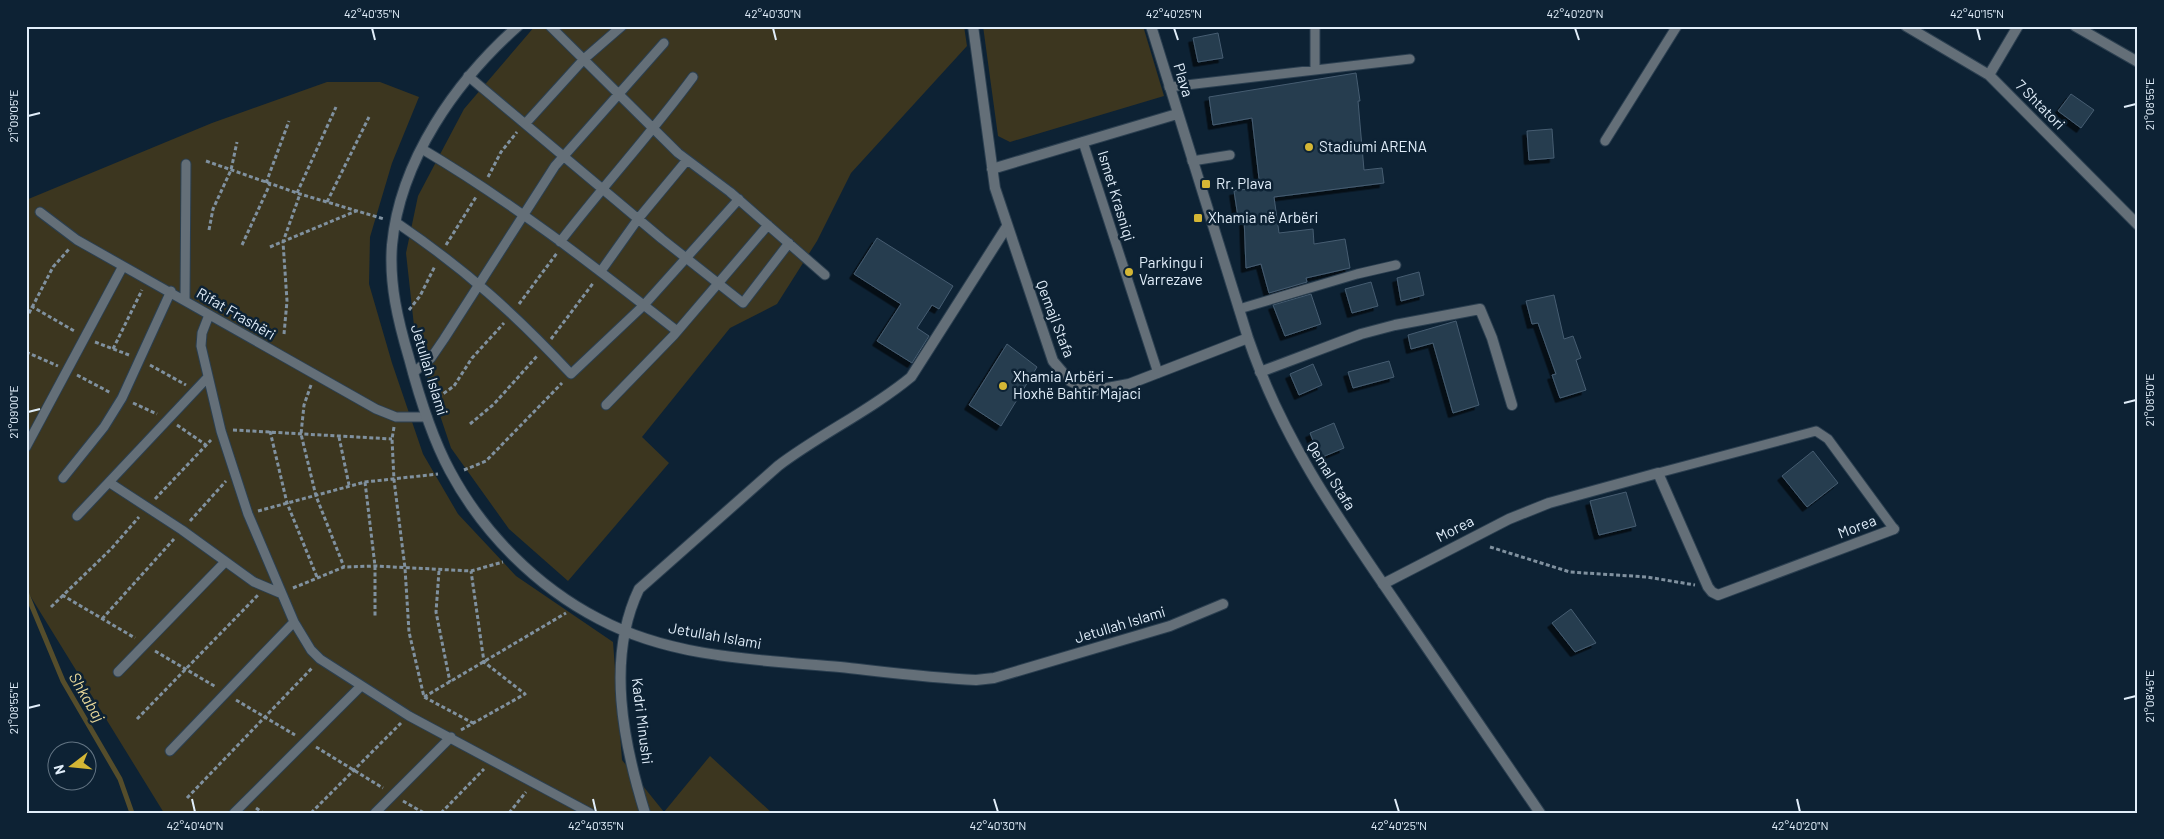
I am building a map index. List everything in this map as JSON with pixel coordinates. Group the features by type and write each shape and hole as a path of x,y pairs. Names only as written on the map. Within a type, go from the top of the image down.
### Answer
{"street":[{"name":"Jetullah Islami","path":"518,26 468,76 422,149 405,192 396,222 392,242 392,273 399,322 413,373 427,417 450,472 483,520 516,558 551,589 577,607 624,631 706,653 976,680 994,678 1161,629 1223,604"},
{"path":"973,26 992,169"},
{"name":"Plava","path":"1151,26 1177,114"},
{"name":"7 Shtatori","path":"1906,26 1989,75 2138,225"},
{"path":"1989,75 2018,26"},
{"path":"2075,26 2138,62"},
{"name":"Ismet Krasniqi","path":"992,169 1177,114"},
{"name":"Qemal Stafa","path":"1177,114 1260,372 1302,461 1383,584 1540,813"},
{"name":"Qemajl Stafa","path":"992,169 994,188 1006,228 1048,348 1060,372 1082,387 1096,390 1129,384 1248,338"},
{"name":"Kadri Minushi","path":"645,813 630,755 624,720 621,660 624,631 629,609 639,589 650,577 778,466 808,444 896,389 910,377 1006,228"},
{"path":"1260,372 1361,334 1395,325 1480,309 1492,338 1512,405"},
{"path":"1658,473 1708,587"},
{"name":"Morea","path":"1383,584 1509,519 1549,503 1658,473"},
{"name":"Morea","path":"1708,587 1712,592 1725,593 1894,529"}],"lane":[{"path":"550,26 688,160 739,199 825,275"},
{"path":"525,124 584,59 622,26"},
{"path":"1315,26 1315,70"},
{"path":"1605,141 1677,26"},
{"path":"413,373 431,358 564,156 664,43"},
{"path":"1169,87 1410,59"},
{"path":"468,76 638,219 743,303 789,243"},
{"path":"561,243 602,188 654,129 693,76"},
{"name":"Ismet Krasniqi","path":"1083,142 1158,373"},
{"path":"422,149 483,186 601,271 677,331"},
{"path":"1192,160 1230,155"},
{"path":"601,271 638,219 688,160"},
{"path":"185,300 186,164"},
{"path":"396,222 480,284 512,313 571,374 644,305 739,199"},
{"name":"Rifat Frashëri","path":"40,212 77,240 376,409 396,417 427,417"},
{"path":"606,405 677,331 768,225"},
{"path":"1239,309 1396,265"},
{"path":"26,447 123,266"},
{"path":"63,478 104,428 141,360 171,292"},
{"path":"209,315 202,333 201,346 233,473 280,593 294,622 311,650 320,659 409,716 590,813"},
{"path":"77,516 208,377"},
{"name":"Morea","path":"1658,473 1816,431 1828,439 1894,529"},
{"path":"110,483 265,588 280,593"},
{"path":"118,672 225,562"},
{"path":"170,750 294,622"},
{"path":"234,813 361,686"},
{"path":"375,813 451,737"}],"path":[{"path":"284,334 287,301 283,242 298,194 336,107"},
{"path":"327,202 369,117"},
{"path":"242,245 268,184 289,121"},
{"path":"399,322 420,296 441,254 512,136 525,124"},
{"path":"209,230 213,209 230,170 237,142"},
{"path":"206,161 298,194 396,222"},
{"path":"270,247 356,211"},
{"path":"26,319 31,306 53,267 77,240"},
{"path":"423,406 440,398 454,386 472,358 512,313 561,243"},
{"path":"113,349 148,279"},
{"path":"31,306 84,337 141,360 196,390"},
{"path":"248,514 365,482 394,480 471,468 486,461 571,374"},
{"path":"315,375 304,405 302,434 316,496 344,567"},
{"path":"396,417 392,439 394,480 405,568 409,632 424,697 473,722"},
{"path":"50,607 111,549 147,508 221,431 270,431 392,439"},
{"path":"270,431 287,503 317,577"},
{"path":"339,437 349,486"},
{"path":"102,619 233,473"},
{"path":"365,482 375,566 375,616"},
{"path":"1490,547 1570,572 1647,577 1708,587"},
{"path":"280,593 344,567 375,566 439,571 471,571 516,558"},
{"path":"439,571 436,612 439,636 450,682"},
{"path":"451,737 473,722 525,694 484,662 471,571"},
{"path":"137,719 265,588"},
{"path":"62,595 424,813"},
{"path":"424,697 577,607"},
{"path":"187,798 320,659"},
{"path":"311,813 409,716"},
{"path":"440,813 493,760"},
{"path":"509,813 534,782"}],"shaded area":[{"path":"535,26 964,26 967,46 851,173 817,241 777,304 730,328 642,437 669,463 568,581 509,529 451,448 416,344 406,253 418,196 464,109"},
{"path":"983,26 1143,26 1164,96 1010,142 998,136"},
{"path":"327,82 380,82 419,97 392,163 370,237 369,284 392,363 423,454 458,514 516,576 613,642 622,760 664,812 710,756 772,813 164,813 26,589 26,200 212,123"}],"building":[{"path":"1218,33 1223,58 1198,62 1193,38"},
{"path":"1356,73 1360,101 1358,101 1364,170 1382,168 1384,183 1274,197 1279,233 1313,229 1314,244 1345,239 1350,268 1306,278 1307,282 1269,293 1261,264 1246,268 1244,216 1238,217 1234,191 1260,187 1252,118 1213,125 1209,97"},
{"path":"2071,94 2094,110 2081,128 2058,111"},
{"path":"1552,129 1554,158 1529,160 1527,131"},
{"path":"877,238 953,286 939,309 932,305 917,328 929,336 912,363 877,341 901,304 854,274"},
{"path":"1419,272 1424,295 1401,301 1397,278"},
{"path":"1371,282 1378,306 1352,313 1345,289"},
{"path":"1311,294 1321,324 1285,336 1273,305"},
{"path":"1554,295 1564,339 1573,336 1581,358 1576,360 1586,390 1560,398 1552,375 1556,374 1538,323 1532,324 1526,301"},
{"path":"1456,321 1479,405 1453,413 1433,343 1411,349 1408,335"},
{"name":"Xhamia Arbëri - Hoxhë Bahtir Majaci","path":"1007,344 1037,367 1001,426 969,405"},
{"path":"1389,361 1394,377 1353,388 1348,372"},
{"path":"1313,364 1322,385 1299,395 1290,374"},
{"path":"1334,423 1344,448 1320,458 1310,433"},
{"path":"1813,451 1838,483 1807,507 1782,476"},
{"path":"1626,492 1636,526 1599,535 1590,501"},
{"path":"1571,609 1596,643 1575,652 1552,623"}],"waterway":[{"name":"Shkabaj","path":"26,592 63,681 120,779 132,813"}],"place":[{"name":"Stadiumi ARENA","path":"1309,147"},
{"name":"Rr. Plava","path":"1206,184"},
{"name":"Xhamia në Arbëri","path":"1198,218"},
{"name":"Parkingu i Varrezave","path":"1129,272"},
{"name":"Xhamia Arbëri - Hoxhë Bahtir Majaci","path":"1003,386"}]}
